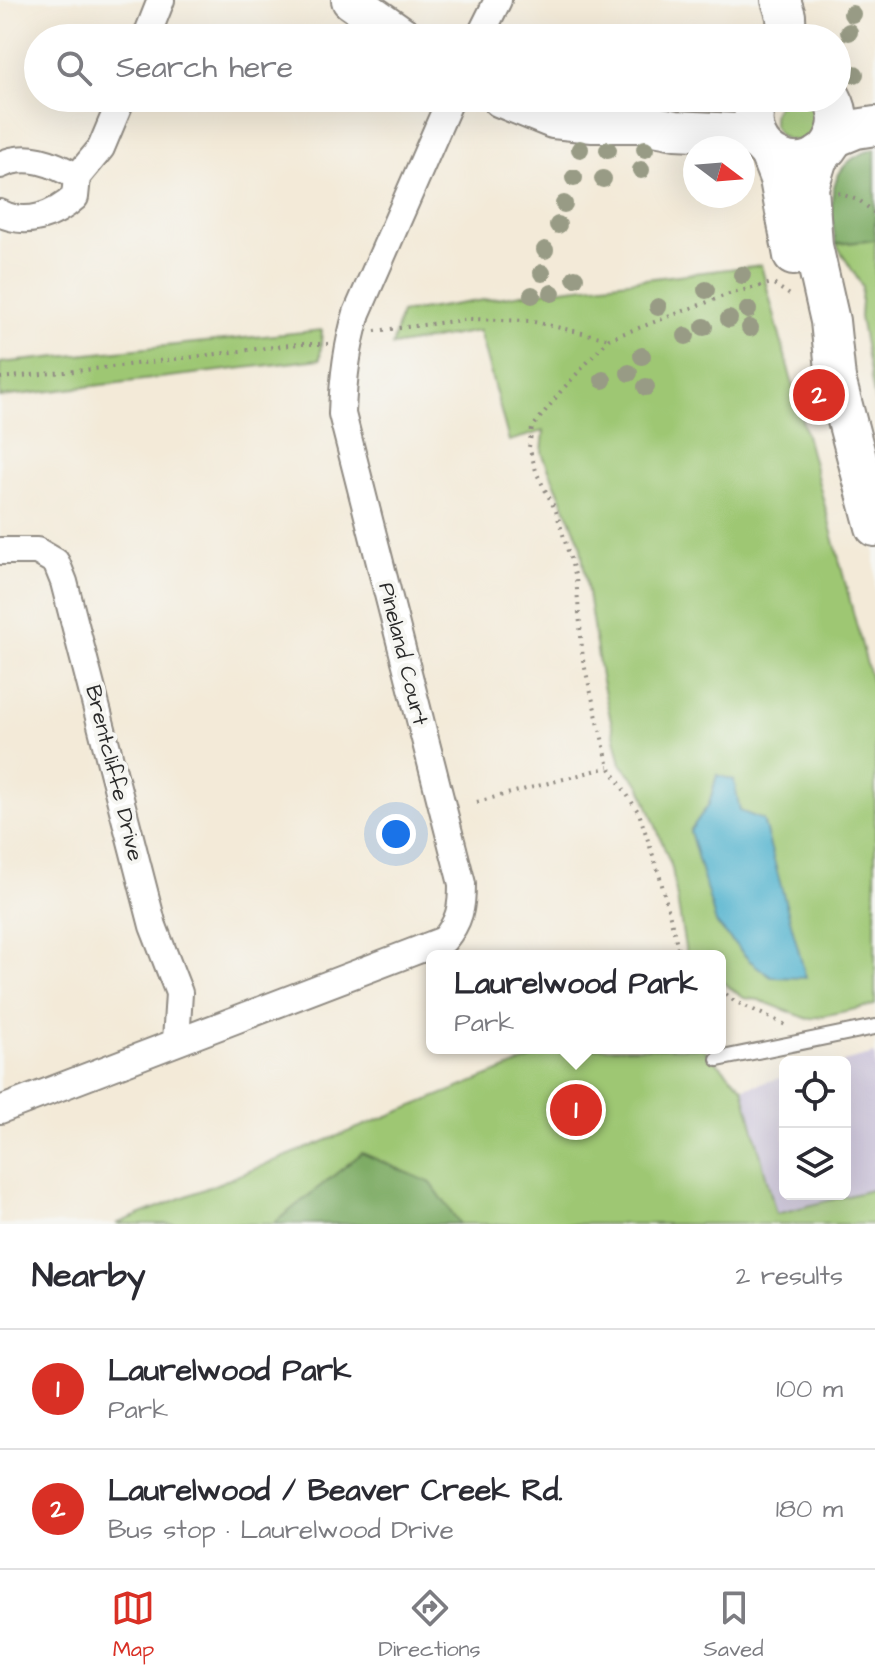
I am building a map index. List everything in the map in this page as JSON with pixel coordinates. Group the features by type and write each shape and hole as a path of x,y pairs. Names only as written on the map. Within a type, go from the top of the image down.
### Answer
{"street":[{"path":"152,24 161,0"},
{"path":"351,0 385,24"},
{"path":"486,24 498,0"},
{"path":"781,0 786,24"},
{"path":"806,0 809,24"},
{"path":"851,103 875,105"},
{"path":"0,213 31,219 59,212 75,197 77,177 101,148 116,112"},
{"name":"Pineland Court","path":"0,1110 444,940 456,926 462,907 462,884 342,414 343,377 357,313 445,112"},
{"path":"536,112 553,119 639,123 675,130 737,133 750,137 781,160 827,160"},
{"path":"639,123 692,112"},
{"path":"755,112 753,122 779,179 788,239 816,344 836,379"},
{"path":"827,160 837,112"},
{"path":"875,126 856,129 827,160 809,187 816,267 830,321 836,379 875,527"},
{"path":"0,165 10,160 35,159 57,165 77,177"},
{"name":"Brentcliffe Drive","path":"0,551 37,551 56,562 64,582 153,926 179,993 176,1041"}],"lane":[{"path":"718,1059 875,1027"}],"path":[{"path":"827,160 860,201 875,213"},
{"path":"678,950 660,877 639,813 609,767 583,660 576,578 556,511 537,474 529,447 532,428 609,339 729,294 772,283 806,305"},
{"path":"366,332 470,319 530,321 609,339"},
{"path":"0,378 298,344 329,344"},
{"path":"477,802 609,767"},
{"path":"726,994 734,1001 818,1040"}],"shaded area":[{"path":"875,1054 875,1189 851,1195 851,1128 851,1060"},
{"path":"779,1079 779,1200 831,1200 776,1214 743,1088"}],"green space":[{"path":"775,112 815,112 815,127 811,135 803,139 787,139 779,135 775,127"},
{"path":"875,149 875,240 836,244 832,214 834,186 847,163"},
{"path":"875,233 875,402 860,317 862,286 836,244 868,241"},
{"path":"761,265 875,695 875,1005 808,1019 759,1000 744,998 726,984 726,950 685,950 672,868 640,785 621,764 601,677 580,542 542,453 544,431 509,441 479,331 392,346 401,313 529,293","holes":["717,775 740,811 749,960 717,923 690,831 709,804"]},
{"path":"322,330 320,359 0,397 0,363"},
{"path":"544,1054 709,1054 743,1088 776,1214 831,1200 851,1200 851,1195 875,1189 875,1224 116,1224"},
{"path":"362,1153 431,1183 460,1224 273,1224"}],"water":[{"path":"717,775 734,780 740,811 763,820 806,978 771,977 749,960 716,923 690,831 709,804"}],"place":[{"name":"Laurelwood / Beaver Creek Rd.","path":"819,395"},
{"name":"Laurelwood Park","path":"576,1110"}]}
